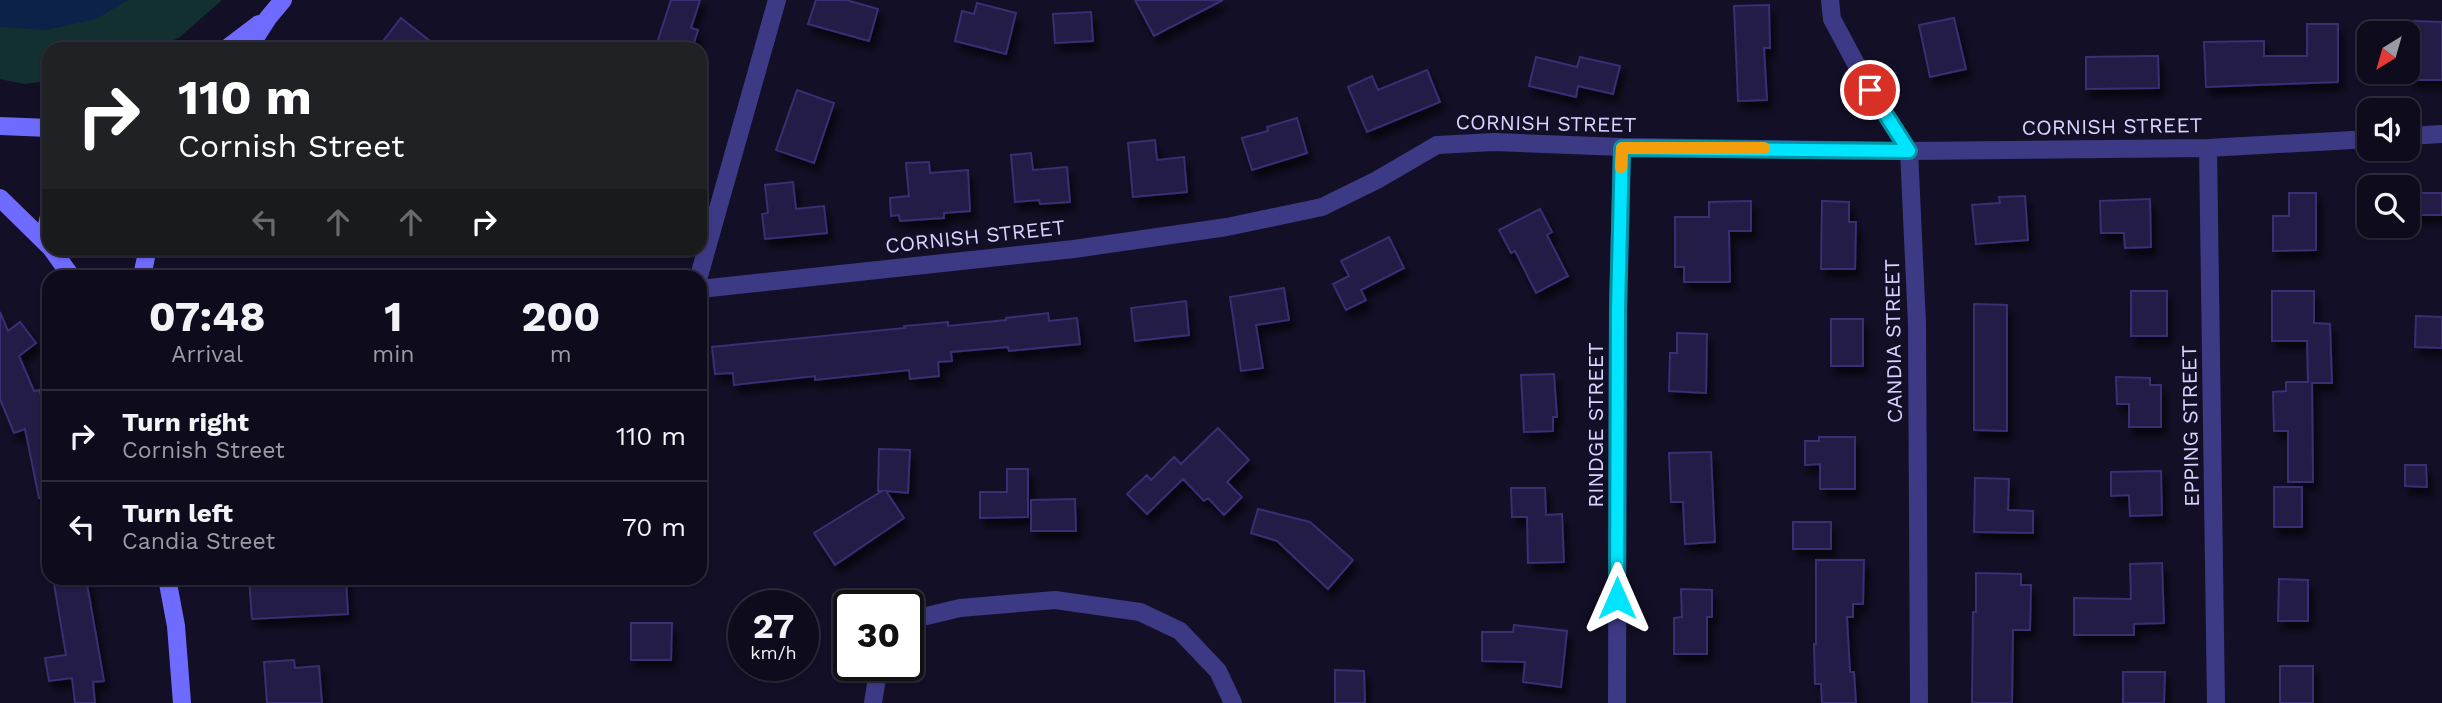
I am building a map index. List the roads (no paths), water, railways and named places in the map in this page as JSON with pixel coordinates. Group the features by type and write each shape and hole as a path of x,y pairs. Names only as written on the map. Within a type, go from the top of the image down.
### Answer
{"main road":[{"path":"253,42 283,0"},
{"path":"235,42 268,18"},
{"path":"0,126 42,128"},
{"path":"0,198 42,237"},
{"path":"168,585 176,626 182,703"}],"street":[{"path":"707,248 777,0"},
{"name":"CANDIA STREET","path":"1830,0 1832,19 1870,90 1909,151 1917,324 1919,703"},
{"path":"2420,135 2442,134"},
{"name":"CORNISH STREET","path":"707,288 1074,249 1227,227 1322,207 1377,180 1437,145 1494,142 1622,148 1909,151 2208,148 2357,140"},
{"name":"RINDGE STREET","path":"1617,703 1618,310 1622,148"},
{"name":"EPPING STREET","path":"2208,148 2216,703"},
{"path":"924,617 960,608 1055,600 1140,612 1180,631 1218,671 1233,703"},
{"path":"873,703 877,681"}],"water":[{"path":"0,0 128,0 96,19 46,30 0,27"}]}
